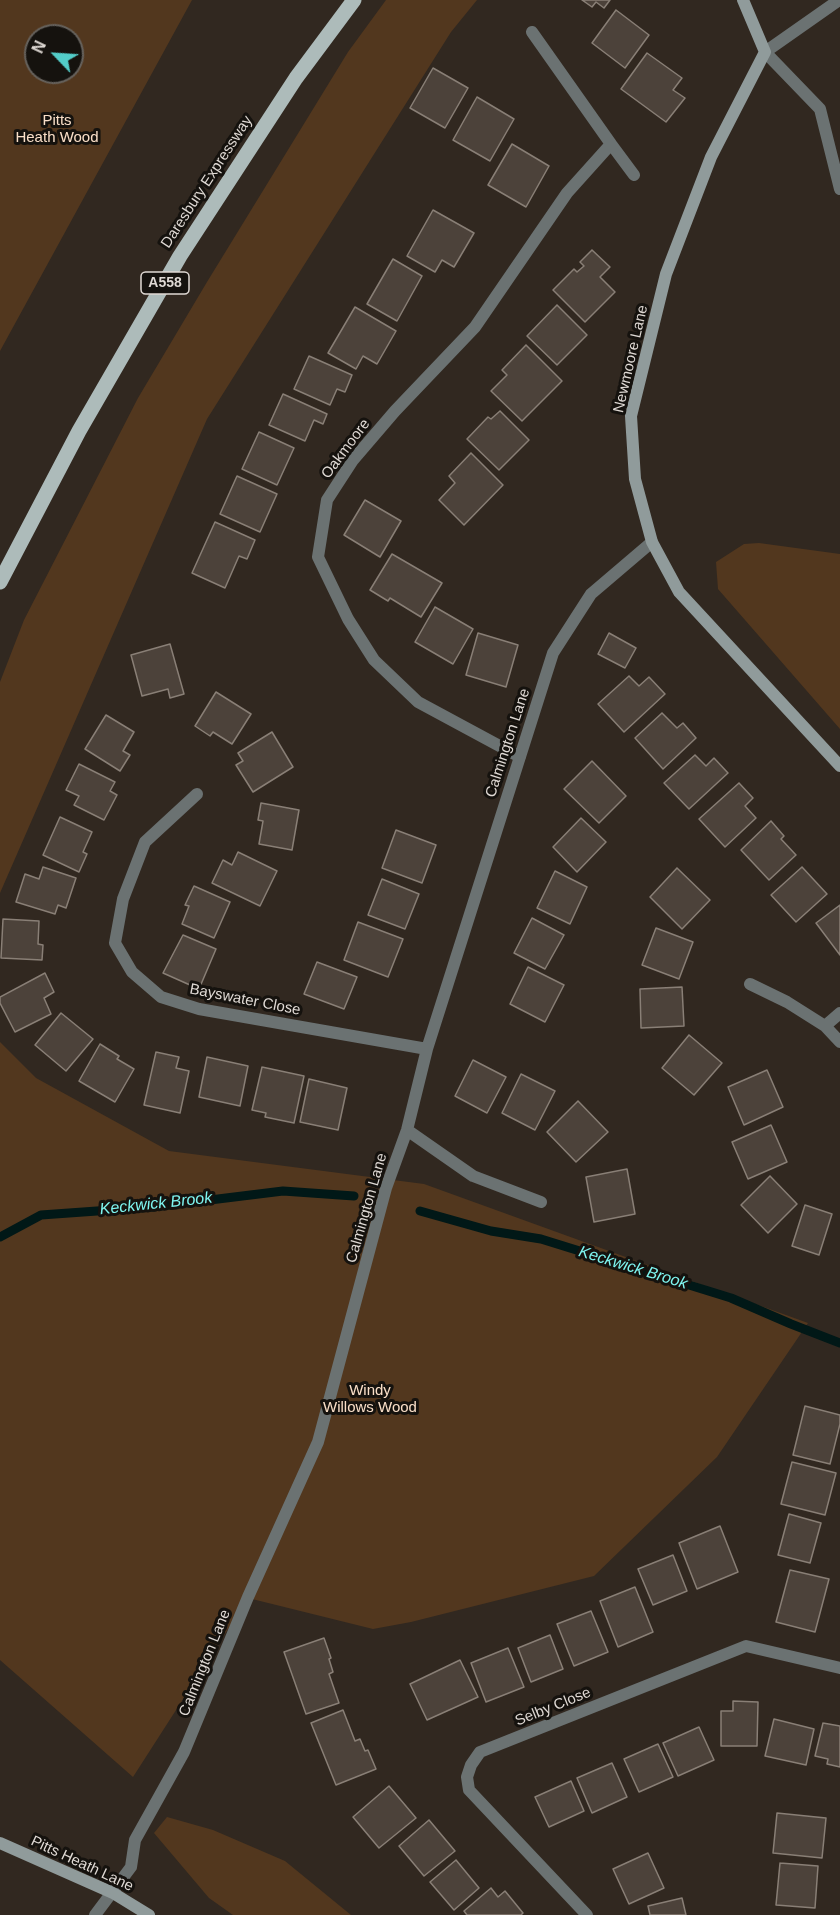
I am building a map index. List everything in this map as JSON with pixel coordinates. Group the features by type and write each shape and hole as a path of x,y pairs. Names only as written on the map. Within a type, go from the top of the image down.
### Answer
{"main road":[{"name":"Daresbury Expressway","path":"0,582 79,431 180,256 296,78 354,0"}],"street":[{"path":"743,0 765,52 820,109 840,189"},
{"path":"765,52 838,0"},
{"path":"532,32 634,175"},
{"name":"Newmoore Lane","path":"765,52 711,157 666,274 631,416 635,479 652,542 679,592 840,766"},
{"name":"Oakmoore","path":"520,757 418,702 374,660 348,619 318,557 327,500 353,460 395,411 475,327 567,193 610,144"},
{"name":"Calmington Lane","path":"95,1915 131,1867 135,1840 184,1752 248,1598 318,1442 386,1188 407,1130 427,1049 553,653 591,594 652,542"},
{"name":"Bayswater Close","path":"197,794 145,842 123,899 114,943 132,972 161,997 198,1009 427,1049"},
{"path":"750,984 788,1002 825,1026 840,1042"},
{"path":"825,1026 840,1013"},
{"path":"407,1130 473,1176 541,1202"},
{"name":"Selby Close","path":"587,1915 469,1790 467,1777 471,1765 480,1752 746,1646 839,1666"},
{"name":"Pitts Heath Lane","path":"0,1843 113,1893 149,1915"}],"green space":[{"name":"Pitts Heath Wood","path":"0,0 192,0 0,351"},
{"path":"386,0 477,0 451,32 207,419 0,893 0,682 24,620 138,398 348,52"},
{"path":"759,543 840,554 840,729 718,589 716,562 744,544"},
{"name":"Windy Willows Wood","path":"0,1042 36,1078 169,1151 424,1184 808,1323 717,1457 594,1576 411,1622 373,1629 248,1598 133,1777 0,1660"},
{"path":"167,1817 213,1830 285,1861 351,1915 233,1915 209,1898 154,1833"}],"building":[{"path":"582,0 610,0 604,8 596,2 592,7"},
{"path":"616,10 649,35 625,68 592,43"},
{"path":"647,53 682,78 673,90 685,98 666,122 621,89"},
{"path":"433,68 468,88 445,128 410,108"},
{"path":"477,97 514,119 490,161 453,140"},
{"path":"512,144 549,166 526,207 488,185"},
{"path":"433,210 474,233 454,267 442,260 435,272 407,256"},
{"path":"592,250 610,267 600,277 615,292 585,322 553,290 574,269 577,272 584,266 580,262"},
{"path":"393,259 422,276 397,321 367,304"},
{"path":"557,305 587,335 557,365 527,336"},
{"path":"355,307 396,331 377,364 363,356 356,369 328,353"},
{"path":"526,345 562,381 522,421 491,391 507,375 502,370"},
{"path":"309,356 352,375 345,392 337,389 330,405 294,389"},
{"path":"283,394 327,414 323,424 314,420 305,441 269,425"},
{"path":"500,411 529,440 499,470 467,439 488,417 491,419"},
{"path":"259,432 294,448 277,485 242,469"},
{"path":"471,453 503,485 464,525 439,500 455,483 449,476"},
{"path":"237,476 277,494 260,532 220,514"},
{"path":"365,500 401,521 380,557 344,535"},
{"path":"215,522 255,540 247,559 239,556 225,588 192,573"},
{"path":"392,554 442,583 421,617 390,598 388,601 370,590"},
{"path":"435,607 473,629 453,664 415,642"},
{"path":"478,633 518,645 506,687 466,675"},
{"path":"609,633 636,648 625,668 598,654"},
{"path":"170,644 184,694 170,698 168,689 142,696 131,655"},
{"path":"629,676 639,686 649,677 665,694 624,732 598,704"},
{"path":"216,692 251,714 232,744 213,732 210,736 195,726"},
{"path":"662,713 677,728 683,723 696,738 663,769 635,738"},
{"path":"106,715 134,732 123,751 130,755 120,771 85,749"},
{"path":"272,732 293,767 253,792 236,765 243,761 238,753"},
{"path":"695,755 706,766 714,758 728,773 689,809 664,783"},
{"path":"592,761 626,796 599,823 564,789"},
{"path":"79,764 115,782 110,791 117,795 104,820 74,805 79,796 66,790"},
{"path":"739,783 753,798 745,806 756,818 725,847 699,819"},
{"path":"261,803 299,810 292,850 259,844 263,821 258,820"},
{"path":"60,817 92,832 83,852 87,854 79,872 43,855"},
{"path":"581,818 606,842 577,872 553,847"},
{"path":"771,821 784,836 781,839 796,855 769,880 741,850"},
{"path":"396,830 436,845 422,883 382,868"},
{"path":"238,852 277,871 260,906 212,883 223,860 232,865"},
{"path":"43,867 76,878 66,908 58,905 55,914 16,902 25,874 39,879"},
{"path":"802,867 827,894 796,922 771,895"},
{"path":"677,868 710,900 682,929 650,897"},
{"path":"555,871 587,887 570,924 537,908"},
{"path":"382,879 419,894 405,929 368,915"},
{"path":"194,886 230,902 214,938 182,924 189,906 185,905"},
{"path":"840,905 840,955 816,923"},
{"path":"532,918 564,935 545,969 514,953"},
{"path":"3,919 39,921 38,944 43,945 42,960 1,958"},
{"path":"358,922 403,939 388,977 344,960"},
{"path":"656,928 693,942 679,979 642,965"},
{"path":"183,935 216,949 199,989 163,973"},
{"path":"317,962 357,977 344,1009 304,994"},
{"path":"528,967 564,985 545,1022 510,1004"},
{"path":"45,973 54,992 44,998 51,1014 15,1032 0,1003 0,997"},
{"path":"682,987 684,1026 641,1028 640,989"},
{"path":"61,1013 93,1039 66,1071 35,1045"},
{"path":"689,1035 722,1063 694,1095 662,1068"},
{"path":"100,1044 119,1056 117,1059 134,1069 115,1102 79,1081"},
{"path":"156,1052 179,1057 176,1068 189,1071 180,1113 144,1105"},
{"path":"207,1057 248,1066 240,1106 199,1097"},
{"path":"473,1060 506,1077 487,1113 455,1096"},
{"path":"262,1067 304,1076 294,1123 265,1117 266,1113 252,1110"},
{"path":"767,1070 783,1107 744,1125 728,1087"},
{"path":"521,1074 555,1091 535,1130 502,1113"},
{"path":"309,1079 347,1088 338,1130 300,1122"},
{"path":"578,1101 608,1132 576,1162 547,1132"},
{"path":"771,1125 787,1162 748,1179 732,1142"},
{"path":"627,1169 635,1214 594,1222 586,1177"},
{"path":"770,1176 797,1204 768,1233 741,1205"},
{"path":"805,1205 832,1214 819,1255 792,1246"},
{"path":"805,1406 840,1415 830,1464 793,1455"},
{"path":"792,1462 836,1473 825,1515 781,1504"},
{"path":"789,1514 821,1523 810,1563 778,1555"},
{"path":"720,1526 738,1572 697,1589 679,1543"},
{"path":"673,1555 687,1591 653,1605 638,1569"},
{"path":"790,1570 829,1579 815,1632 776,1622"},
{"path":"635,1587 653,1632 618,1647 600,1601"},
{"path":"591,1611 608,1652 574,1666 557,1624"},
{"path":"550,1635 563,1669 531,1682 518,1648"},
{"path":"324,1638 333,1672 329,1674 339,1703 306,1714 284,1652"},
{"path":"508,1648 524,1687 486,1702 471,1663"},
{"path":"460,1660 478,1697 427,1720 410,1684"},
{"path":"733,1701 758,1702 757,1746 721,1746 721,1711 733,1711"},
{"path":"343,1710 355,1741 360,1739 365,1751 368,1750 376,1769 336,1785 311,1723"},
{"path":"774,1719 814,1729 806,1765 765,1756"},
{"path":"823,1723 840,1726 840,1767 827,1764 828,1759 815,1756"},
{"path":"699,1727 714,1760 678,1776 663,1743"},
{"path":"658,1744 673,1777 639,1792 624,1759"},
{"path":"612,1763 627,1797 592,1813 577,1778"},
{"path":"571,1781 584,1811 549,1827 535,1797"},
{"path":"389,1786 416,1818 379,1848 353,1817"},
{"path":"777,1813 826,1818 822,1858 773,1853"},
{"path":"429,1820 455,1851 424,1876 399,1846"},
{"path":"648,1853 664,1888 629,1904 613,1869"},
{"path":"456,1860 479,1888 454,1910 430,1882"},
{"path":"780,1863 818,1866 815,1908 776,1905"},
{"path":"491,1888 498,1897 505,1891 523,1913 521,1915 467,1915 464,1911"},
{"path":"682,1898 686,1915 650,1915 648,1906"}],"waterway":[{"name":"Keckwick Brook","path":"0,1237 41,1215 153,1207 283,1191 354,1196"},
{"name":"Keckwick Brook","path":"420,1211 491,1231 541,1239 731,1298 840,1343"}]}
